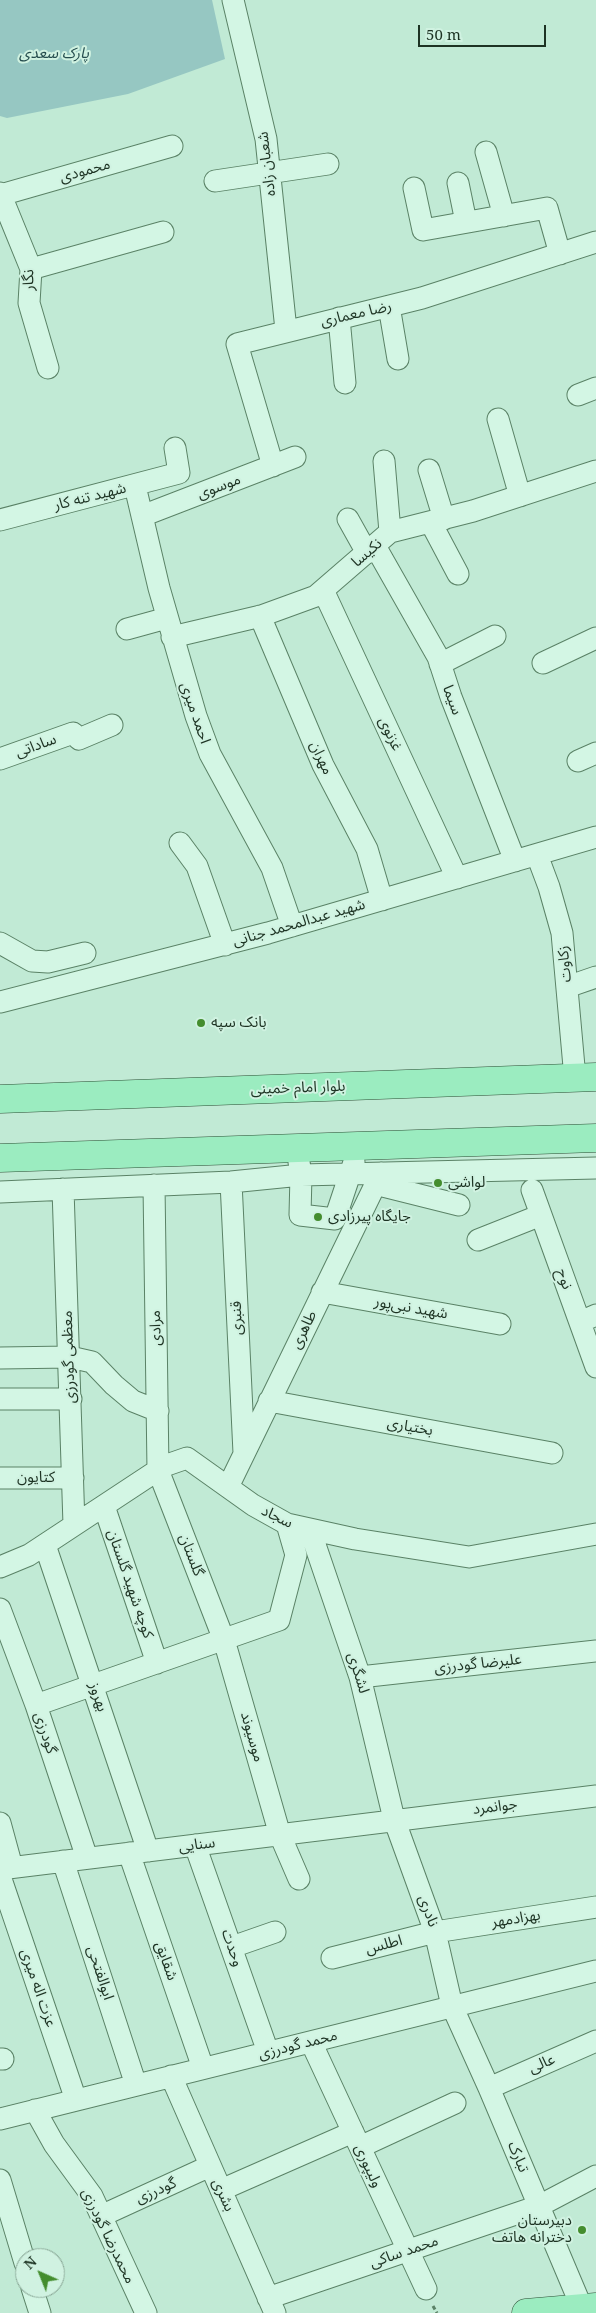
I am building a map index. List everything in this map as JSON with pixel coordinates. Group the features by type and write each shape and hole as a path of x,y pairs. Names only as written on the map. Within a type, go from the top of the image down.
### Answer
{"main road":[{"name":"بلوار امام خمینی","path":"0,1099 585,1077"},
{"path":"0,1158 588,1139"},
{"path":"526,2313 589,2308"}],"street":[{"name":"شعبان زاده","path":"233,0 266,139 286,330"},
{"name":"محمودی","path":"0,194 172,146"},
{"path":"486,152 504,216"},
{"path":"215,181 328,164"},
{"path":"458,183 466,222"},
{"path":"414,188 423,230 547,208 560,254"},
{"name":"نگار","path":"0,194 31,269 29,303 48,368"},
{"path":"31,269 162,232"},
{"name":"رضا معماری","path":"273,466 237,344 286,330 430,296 596,242"},
{"path":"389,306 398,359"},
{"path":"340,318 345,383"},
{"path":"498,419 520,496"},
{"name":"شهید تنه کار","path":"0,520 136,486 179,473 175,448"},
{"name":"موسوی","path":"142,516 296,457"},
{"path":"377,544 384,461"},
{"path":"430,470 437,521 458,574"},
{"name":"نکیسا","path":"127,629 169,628 260,616 316,596 377,544 437,521 596,471"},
{"name":"احمد میری","path":"136,486 169,628 196,716 210,754 272,868 292,926"},
{"name":"سیما","path":"348,519 377,544 440,664 515,861"},
{"name":"غزنوی","path":"323,590 456,878"},
{"name":"مهران","path":"260,616 323,765 367,849 382,900"},
{"path":"440,664 495,636"},
{"path":"543,662 596,638"},
{"name":"ساداتی","path":"0,759 73,733 79,739 112,726"},
{"name":"شهید عبدالمحمد جنانی","path":"0,1002 292,926 596,838"},
{"path":"180,843 197,866 224,944"},
{"name":"زکاوت","path":"537,854 562,933 567,987 585,1077"},
{"path":"0,944 32,962 48,962 84,953"},
{"path":"567,987 596,977"},
{"path":"378,1178 587,1168 588,1139"},
{"path":"297,1147 301,1174 300,1215 335,1219 359,1145"},
{"path":"0,1192 231,1182 301,1174 350,1174 378,1178 458,1204"},
{"name":"طاهری","path":"228,1487 378,1178"},
{"name":"قنبری","path":"231,1182 244,1453"},
{"name":"مرادی","path":"154,1186 158,1470"},
{"name":"معظمی گودرزی","path":"63,1189 74,1525"},
{"name":"نوح","path":"532,1190 541,1215 588,1319 596,1367"},
{"path":"478,1240 541,1215"},
{"name":"شهید نبی‌پور","path":"322,1292 500,1324"},
{"path":"0,1358 70,1357 92,1362 134,1401 158,1411"},
{"path":"0,1399 71,1399"},
{"name":"بختیاری","path":"269,1401 552,1453"},
{"name":"سجاد","path":"0,1567 29,1555 158,1470 187,1458 270,1515 287,1524 437,1554 469,1557 596,1534"},
{"name":"گلستان","path":"158,1470 224,1640"},
{"name":"کتایون","path":"0,1478 73,1478"},
{"name":"کوچه شهید گلستان","path":"104,1506 157,1663"},
{"path":"36,1705 279,1620 296,1555 287,1524"},
{"name":"لشگری","path":"310,1530 360,1677 394,1819"},
{"name":"بهروز","path":"45,1545 94,1685 138,1852"},
{"name":"گودرزی","path":"0,1609 36,1705 87,1858"},
{"name":"موسیوند","path":"224,1640 280,1835 299,1879"},
{"name":"علیرضا گودرزی","path":"360,1677 596,1651"},
{"name":"جوانمرد","path":"394,1819 596,1796"},
{"name":"سنایی","path":"4,1871 64,1861 394,1819"},
{"name":"نادری","path":"394,1819 435,1932 452,2006"},
{"name":"عزت اله میری","path":"0,1823 4,1871 76,2100"},
{"name":"وحدت","path":"195,1845 268,2052"},
{"name":"شقایق","path":"138,1852 203,2068"},
{"name":"ابوالفتحی","path":"64,1861 136,2085"},
{"name":"بهزادمهر","path":"435,1932 596,1907"},
{"path":"232,1947 275,1932"},
{"name":"اطلس","path":"332,1958 435,1932"},
{"name":"محمد گودرزی","path":"0,2119 596,1970"},
{"name":"تبارک","path":"452,2006 539,2206 589,2308"},
{"name":"عالی","path":"489,2088 596,2041"},
{"name":"ولیپوری","path":"311,2042 426,2289"},
{"name":"بشری","path":"171,2076 272,2306"},
{"path":"221,2190 456,2103"},
{"name":"محمدرضا گودرزی","path":"35,2110 54,2144 92,2196 146,2313"},
{"name":"گودرزی","path":"101,2216 210,2166"},
{"name":"محمد ساکی","path":"272,2306 408,2250 539,2206 596,2176"},
{"path":"0,2180 20,2248"},
{"path":"35,2298 40,2313"}],"green space":[{"name":"پارک سعدی","path":"0,0 212,0 225,59 128,94 7,118 0,116"}],"place":[{"name":"بانک سپه","path":"201,1023"},
{"name":"لواشی","path":"438,1183"},
{"name":"جایگاه پیرزادی","path":"318,1217"},
{"name":"دبیرستان دخترانه هاتف","path":"582,2230"}]}
